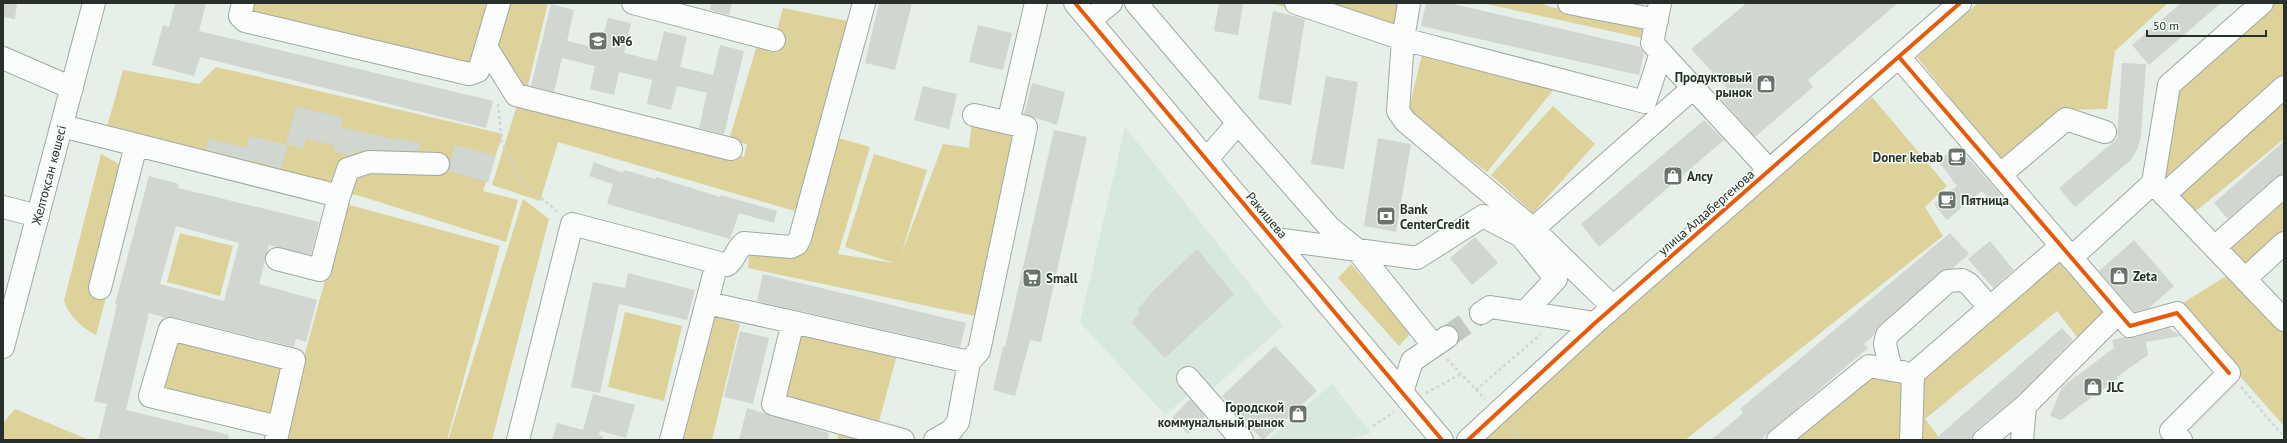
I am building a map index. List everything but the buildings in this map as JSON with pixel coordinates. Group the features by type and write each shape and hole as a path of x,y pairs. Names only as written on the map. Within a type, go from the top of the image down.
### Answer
{"street":[{"name":"Желтоқсан көшесі","path":"3,347 94,3"},
{"path":"243,3 240,16 245,21 469,74 478,71 499,3"},
{"path":"633,3 774,40"},
{"path":"518,440 572,224 727,265 731,262 740,246 744,243 791,247 797,244 800,238 864,3"},
{"path":"1008,123 1036,3"},
{"name":"Ракишева","path":"1075,3 1275,239 1442,440"},
{"path":"1090,20 1111,3"},
{"path":"1136,3 1329,227 1357,250 1440,342 1412,361 1402,392"},
{"path":"1296,3 1403,39 1645,102 1661,53"},
{"path":"1409,3 1403,39 1398,111 1405,121 1533,229 1613,307"},
{"path":"1569,3 1659,12 1652,43 1769,170"},
{"name":"улица Алдабергенова","path":"1468,440 1613,307 1960,3"},
{"path":"2262,3 2169,85 2159,189 2284,320"},
{"path":"486,47 516,95 731,149"},
{"path":"1899,57 2130,326 2177,313 2228,373 2171,431 2181,440"},
{"path":"3,58 72,88"},
{"path":"1911,440 1912,374 1990,308 2066,252 2159,189 2284,87"},
{"path":"1533,229 1693,88"},
{"path":"935,440 951,431 958,422 969,362 979,351 1026,127 974,115"},
{"path":"2000,175 2066,119 2105,132"},
{"path":"1207,159 1238,123"},
{"path":"62,126 339,196"},
{"path":"100,288 136,145"},
{"path":"277,259 320,270 339,196 348,169 369,162 438,164"},
{"path":"2215,247 2284,186"},
{"path":"3,207 38,216"},
{"path":"1275,239 1417,258 1483,216 1521,236 1556,279 1525,312"},
{"path":"2245,279 2284,243"},
{"path":"671,440 717,263"},
{"path":"1891,370 1885,344 1887,335 1948,281 1962,280 1969,284 1990,308"},
{"path":"707,303 969,362"},
{"path":"1481,313 1490,307 1595,323"},
{"path":"1984,440 2025,406 2118,313"},
{"path":"793,322 773,404 903,440"},
{"path":"170,329 294,360 277,434 150,396 170,329"},
{"path":"1778,440 1868,366 1912,374"},
{"path":"1188,378 1242,440"},
{"path":"2022,440 2025,406"}],"path":[{"path":"498,98 502,143 522,182 572,224"},
{"path":"1476,390 1560,317"},
{"path":"1440,342 1476,390 1521,440"},
{"path":"2228,373 2284,437"}],"shaded area":[{"path":"248,3 491,3 474,71 244,17"},
{"path":"504,3 548,3 527,89 518,88 492,46"},
{"path":"1271,3 1400,3 1394,39"},
{"path":"1482,3 1541,3 1550,7 1650,26 1642,38"},
{"path":"1978,3 2168,3 2115,51 2107,109 2064,110 2002,163 1917,57"},
{"path":"2269,3 2284,3 2284,139 2196,211 2161,178 2173,92"},
{"path":"783,8 857,23 795,211 558,142 540,201 492,185 518,102 744,157 747,144 729,140 757,45 772,49"},
{"path":"1423,50 1555,88 1487,172 1408,113"},
{"path":"216,67 503,134 483,191 518,200 506,242 357,195 340,193 107,127 123,70 199,84"},
{"path":"1872,97 1947,186 1925,207 1943,236 1685,440 1472,440"},
{"path":"1553,106 1595,144 1533,213 1491,175"},
{"path":"972,122 1024,138 975,316 748,268 749,255 799,252 835,137 870,147 838,254 894,263 845,247 874,154 927,170 901,255 943,144 969,148"},
{"path":"1125,127 1283,326 1202,398 1194,390 1165,415 1080,322"},
{"path":"101,154 139,175 96,335 86,329 73,317 64,301"},
{"path":"2284,193 2284,235 2247,269 2223,246"},
{"path":"523,199 549,219 492,440 448,440"},
{"path":"346,204 500,246 447,440 292,440 282,437"},
{"path":"180,233 233,246 220,296 167,282"},
{"path":"2063,258 2105,315 2081,342 2057,311 1925,419 1941,440 1920,440 1924,375"},
{"path":"1351,264 1411,333 1399,346 1338,278"},
{"path":"2228,275 2284,323 2284,426 2178,306"},
{"path":"625,312 682,326 664,401 608,387"},
{"path":"709,312 740,324 712,440 678,440"},
{"path":"796,328 898,351 877,429 776,400"},
{"path":"170,333 287,364 273,426 156,397"},
{"path":"1866,372 1905,377 1902,440 1787,440"},
{"path":"1332,384 1371,433 1348,440 1268,440"},
{"path":"15,409 89,440 3,440 3,423"},
{"path":"839,432 873,440 837,440"}],"tunnel":[{"path":"1447,337 1481,313"}],"cycle path":[{"path":"1075,3 1442,440"},
{"path":"1468,440 1595,323 1960,3"},
{"path":"1899,57 2130,326 2177,313 2229,373"}],"place":[{"name":"№6","path":"598,41"},
{"name":"Продуктовый рынок","path":"1766,84"},
{"name":"Doner kebab","path":"1957,157"},
{"name":"Алсу","path":"1673,176"},
{"name":"Пятница","path":"1947,200"},
{"name":"Bank CenterCredit","path":"1386,216"},
{"name":"Zeta","path":"2119,276"},
{"name":"Small","path":"1032,278"},
{"name":"JLC","path":"2093,387"},
{"name":"Городской коммунальный рынок","path":"1298,414"}]}
